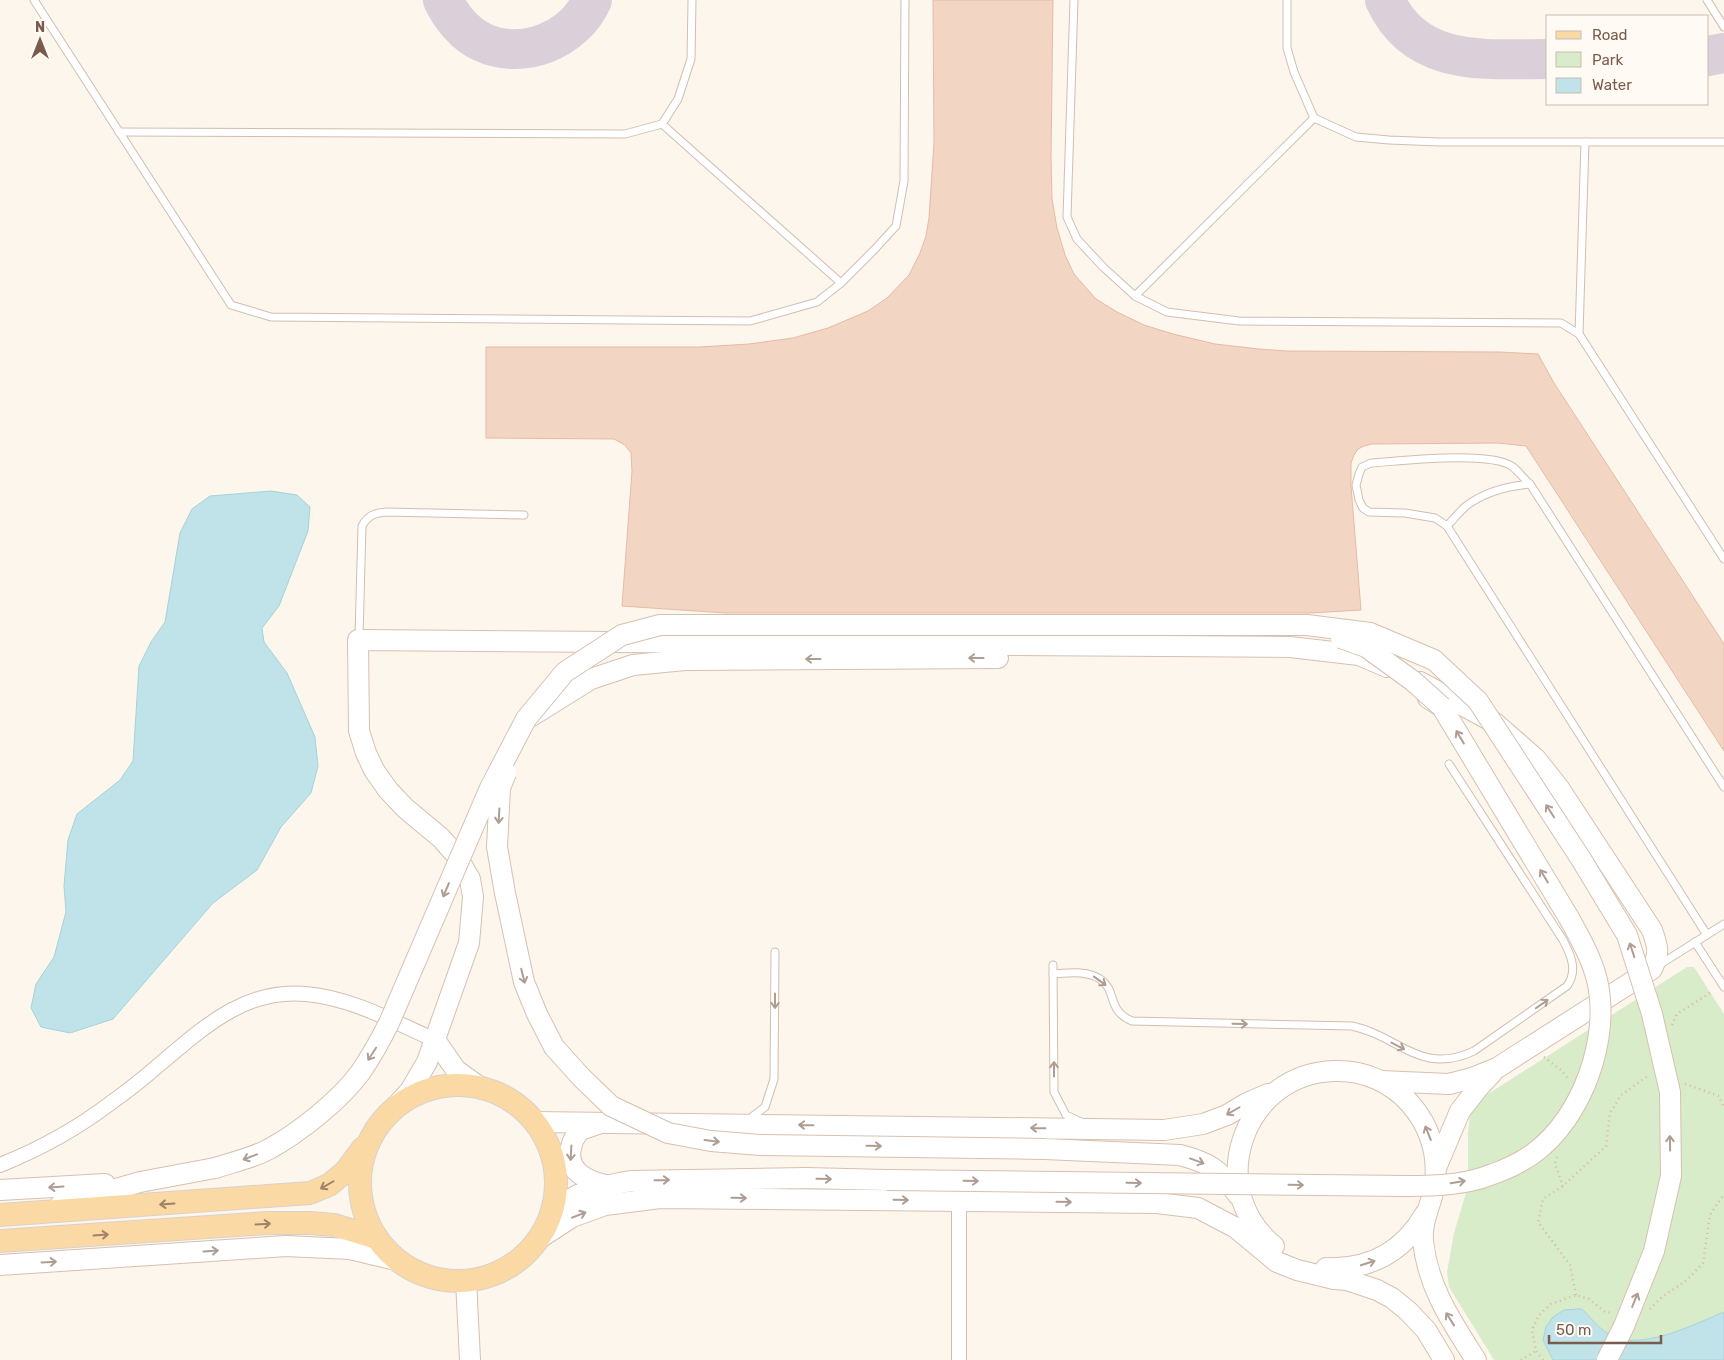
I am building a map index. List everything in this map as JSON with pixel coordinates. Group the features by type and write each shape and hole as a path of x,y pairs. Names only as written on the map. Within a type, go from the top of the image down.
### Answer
{"main road":[{"path":"32,1213 140,1182 215,1168 270,1148 313,1119 359,1075 389,1023 490,788 526,719 564,672 622,635 660,625 1307,625 1370,633 1434,660 1478,701 1581,859 1627,935 1652,1014 1670,1092 1671,1176 1654,1252 1624,1326 1607,1360"},
{"path":"551,1213 567,1200 584,1192 606,1185 631,1181 806,1178 1436,1186 1465,1182 1491,1175 1533,1154 1551,1138 1571,1113 1590,1076 1597,1050 1600,1000 1597,980 1585,948 1570,918 1442,707 1413,681 1366,647 1307,625"},
{"path":"0,1215 310,1193 329,1185 346,1171 380,1124 418,1080 435,1040 469,943 473,897 470,879 456,855 441,838 405,808 388,790 374,770 360,731 358,640 1290,647 1358,655 1405,674 1495,723 1536,759 1560,788 1652,930 1658,947 1657,959 1652,969 1496,1068 1472,1078 1450,1084 1381,1081"},
{"path":"1442,707 1400,679 1360,666 1256,657 685,660 633,665 591,679 526,719 500,788 498,847 505,893 522,973 537,1014 554,1046 581,1077 611,1106 668,1133 711,1141 760,1144 1045,1148 1180,1155 1201,1161 1224,1176 1239,1196 1249,1216 1268,1241 1297,1270 1322,1271 1368,1263 1383,1257 1408,1239 1418,1227 1425,1214 1431,1199 1436,1169 1460,1111 1496,1068"},
{"path":"435,1040 456,1070 481,1088"},
{"path":"1249,1216 1239,1187 1238,1156 1242,1141 1255,1113 1277,1091 1290,1082 1320,1072 1335,1071 1366,1075 1381,1081 1406,1099 1421,1118 1431,1138 1436,1169"},
{"path":"391,1112 403,1102 418,1094 449,1086 481,1088 511,1100 534,1122 547,1143 554,1166 556,1182 551,1213 537,1240"},
{"path":"534,1122 1164,1130 1203,1124 1227,1115 1247,1103 1277,1091"},
{"path":"602,1123 580,1130 571,1145 571,1163 580,1176 606,1185 660,1198"},
{"path":"371,1137 361,1168 360,1184 363,1208 367,1219 377,1238 388,1251 413,1270 427,1276 466,1280 488,1276 502,1270 521,1257 537,1240 572,1217 604,1206 660,1198 1157,1203 1198,1208 1236,1228 1277,1262 1297,1270 1365,1284 1392,1298 1426,1330 1444,1360"},
{"path":"0,1190 140,1182"},
{"path":"1425,1214 1423,1240 1434,1286 1442,1307 1476,1360"},
{"path":"0,1241 284,1223 334,1225 377,1238"},
{"path":"1268,1241 1293,1258 1323,1267 1338,1268"},
{"path":"0,1265 286,1246 350,1250 400,1261"},
{"path":"466,1280 470,1360"}],"street":[{"path":"0,1165 69,1132 112,1103 200,1030 228,1011 255,1000 278,994 305,994 333,998 435,1040"},
{"path":"959,1201 959,1360"}],"lane":[{"path":"34,0 231,305 271,317 750,320 817,302 841,283 896,226 904,181 905,0"},
{"path":"119,132 625,134 662,124 678,99 691,59 692,0"},
{"path":"1074,0 1067,217 1077,239 1103,267 1135,296 1167,312 1239,320 1561,323 1580,334 1724,558"},
{"path":"1287,0 1287,48 1294,72 1314,118 1356,137 1439,142 1724,142"},
{"path":"1707,0 1724,27"},
{"path":"1135,296 1314,118"},
{"path":"662,124 841,283"},
{"path":"1580,334 1585,142"},
{"path":"1706,935 1447,526 1435,518 1405,513 1369,512 1363,508 1356,485 1362,467 1371,462 1477,457 1500,461 1513,466 1530,484 1724,787"},
{"path":"1447,526 1465,506 1480,496 1502,489 1530,484"},
{"path":"358,640 362,526 366,518 372,514 387,512 524,515"},
{"path":"1053,974 1076,972 1099,978 1110,991 1120,1015 1132,1021 1352,1026 1362,1028 1421,1056 1445,1060 1458,1058 1474,1051 1567,986 1574,971 1563,940 1449,764"},
{"path":"1652,969 1724,924"},
{"path":"1695,942 1723,986"},
{"path":"742,1125 765,1107 774,1079 776,952"},
{"path":"1053,965 1054,1092 1066,1115 1097,1129"}],"path":[{"path":"1669,1032 1677,1014 1723,986"},
{"path":"1576,1295 1570,1265 1538,1222 1543,1199 1563,1186 1606,1146 1610,1113 1621,1095 1650,1074"},
{"path":"1681,1083 1719,1096 1724,1108"},
{"path":"1521,1360 1536,1351"}],"green space":[{"path":"1687,967 1694,967 1724,1014 1724,1312 1666,1335 1634,1340 1620,1339 1607,1333 1582,1309 1543,1340 1553,1360 1494,1360 1449,1287 1447,1272 1454,1233 1466,1193 1470,1114 1480,1099"}],"water":[{"path":"271,491 297,495 310,507 308,531 279,606 262,628 264,642 287,673 315,737 318,766 311,793 281,827 257,870 213,903 113,1019 70,1033 41,1027 31,1008 36,984 54,957 66,912 64,886 68,840 77,814 120,780 133,761 139,666 151,642 165,622 180,533 192,509 210,496"},
{"path":"1582,1309 1607,1333 1620,1339 1634,1340 1666,1335 1724,1312 1724,1360 1553,1360 1543,1340 1546,1327 1553,1317 1564,1310"}],"building":[{"path":"933,0 1053,0 1051,157 1052,199 1057,228 1065,255 1074,274 1096,299 1117,312 1144,325 1173,334 1215,344 1259,349 1538,354 1554,383 1724,644 1724,751 1526,446 1498,443 1372,444 1358,449 1351,463 1351,486 1361,610 1310,613 726,613 622,606 632,471 631,453 625,445 614,439 486,438 486,347 700,347 749,344 793,338 828,328 868,311 887,298 909,275 926,236 929,218 934,143"}],"taxiway":[{"path":"443,0 459,24 476,39 498,47 514,49 530,48 560,36 584,14 592,0"},
{"path":"1385,0 1398,22 1415,38 1434,49 1455,55 1477,58 1546,59"},
{"path":"1709,56 1724,53"}]}
